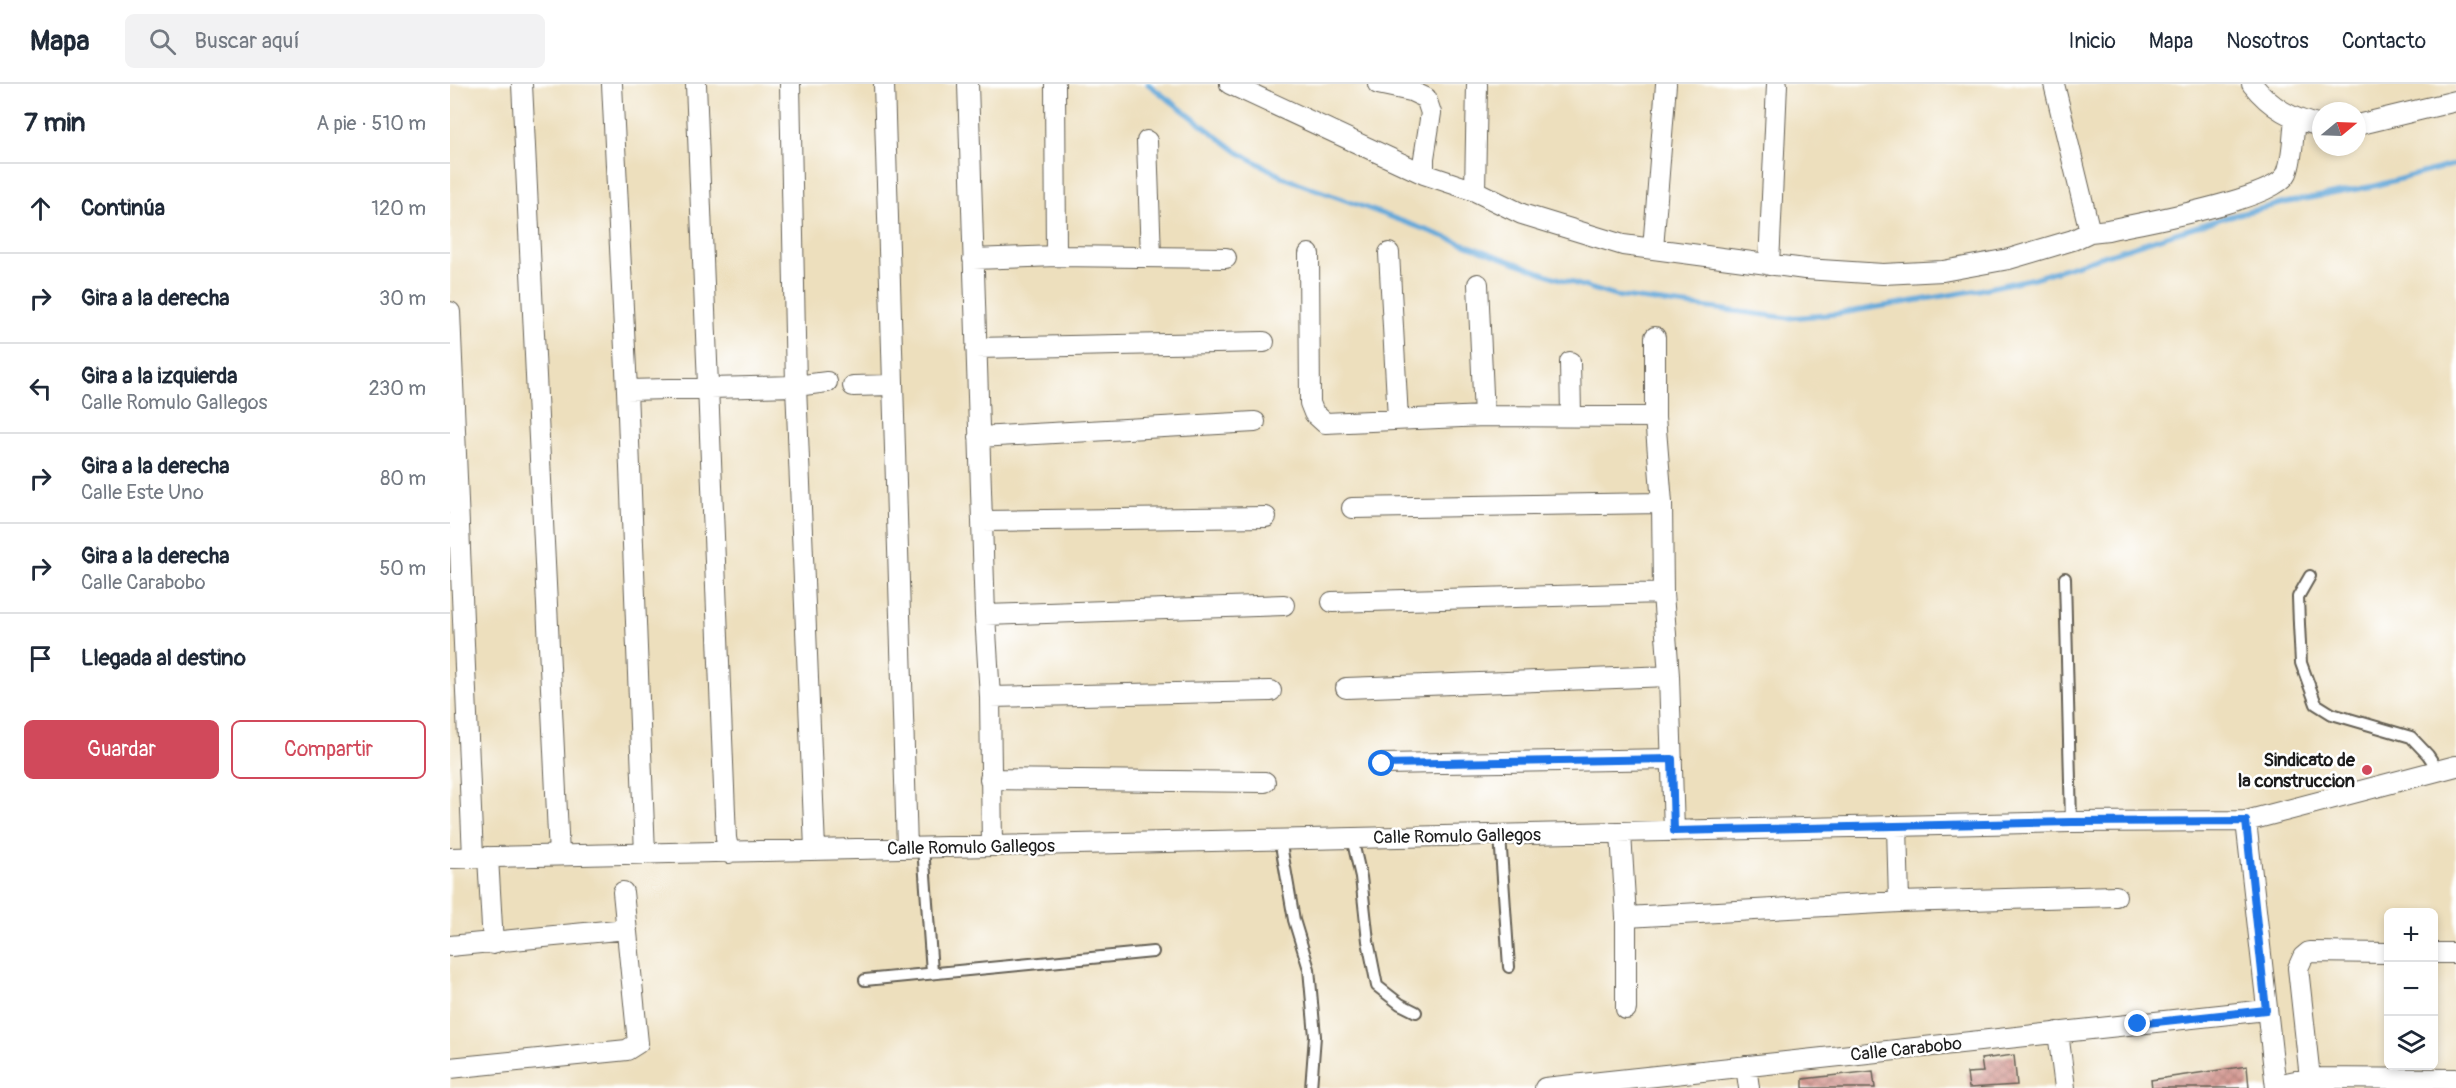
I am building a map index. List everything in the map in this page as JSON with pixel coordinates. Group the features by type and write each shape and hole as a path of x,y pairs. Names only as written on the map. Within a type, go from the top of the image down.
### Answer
{"street":[{"path":"522,84 559,855"},
{"path":"612,84 627,390 645,854"},
{"path":"696,84 726,838 729,853"},
{"path":"790,84 796,386 815,849"},
{"path":"884,84 892,385 915,848"},
{"path":"968,84 985,615 990,697 992,846"},
{"path":"1055,84 1056,256"},
{"path":"1230,84 1424,174 1474,191 1522,214 1560,227 1623,245 1804,270 1883,274 1943,271 2009,259 2073,240 2090,232 2216,207 2279,183 2286,174 2295,118"},
{"path":"1378,84 1411,91 1426,98 1431,113 1424,158 1424,174"},
{"path":"1474,191 1478,84"},
{"path":"1653,249 1666,84"},
{"path":"1769,265 1777,84"},
{"path":"2054,84 2090,232"},
{"path":"2252,84 2272,106 2295,118 2312,123"},
{"path":"2366,123 2456,101"},
{"path":"1147,141 1151,256"},
{"path":"1389,253 1398,419"},
{"path":"1310,254 1310,403 1314,413 1325,423 1484,416 1655,417"},
{"path":"973,259 1056,256 1226,258"},
{"path":"1478,284 1484,416"},
{"path":"450,312 480,857 493,944"},
{"path":"1655,337 1655,417 1662,503 1663,593 1669,676 1674,831"},
{"path":"976,348 1264,342"},
{"path":"1570,362 1571,415"},
{"path":"627,390 796,386 827,382"},
{"path":"853,386 892,385"},
{"path":"979,436 1255,422"},
{"path":"1352,508 1662,503"},
{"path":"982,521 1266,517"},
{"path":"1332,602 1663,593"},
{"path":"985,615 1284,605"},
{"path":"1346,688 1669,676"},
{"path":"990,697 1271,691"},
{"path":"1382,764 1672,759"},
{"name":"Calle Romulo Gallegos","path":"450,858 2072,822 2246,821 2447,768"},
{"path":"990,779 1265,782"},
{"path":"2246,821 2276,1086 2310,1078 2456,1079"},
{"path":"1897,826 1899,902"},
{"path":"1621,833 1626,917 1626,1009"},
{"path":"450,1068 634,1048 638,1043 623,892"},
{"path":"1626,917 1899,902 2116,896"},
{"path":"450,946 493,944 627,929"},
{"path":"2310,1078 2298,968 2303,957 2309,952 2384,953"},
{"path":"2438,953 2456,953"},
{"name":"Calle Carabobo","path":"1545,1088 2266,1010"},
{"path":"2058,1032 2065,1088"},
{"path":"1746,1066 1749,1088"}],"lane":[{"path":"2310,576 2298,597 2299,624 2301,663 2316,704 2332,714 2411,737 2428,755 2447,768"},
{"path":"2065,578 2072,822"},
{"path":"1500,835 1509,967"},
{"path":"1352,838 1361,877 1368,941 1377,986 1400,1004 1416,1012"},
{"path":"1280,839 1294,920 1309,969 1315,1036 1311,1088"},
{"path":"915,848 932,972"},
{"path":"865,980 1153,952"}],"building":[{"path":"2014,1055 2017,1085 1969,1088 1967,1073 1983,1072 1981,1059"},
{"path":"2247,1066 2249,1088 2152,1088 2151,1080"},
{"path":"1873,1071 1875,1088 1803,1088 1803,1079"}],"waterway":[{"path":"1148,84 1238,152 1285,178 1554,277 1615,296 1789,318 1836,314 1979,290 2034,278 2226,217 2374,186 2456,164"}],"place":[{"name":"Sindicato de la construccion","path":"2367,770"}],"route":[{"path":"1382,764 1672,759 1674,831 2072,822 2246,821 2266,1010 2138,1024"}]}
